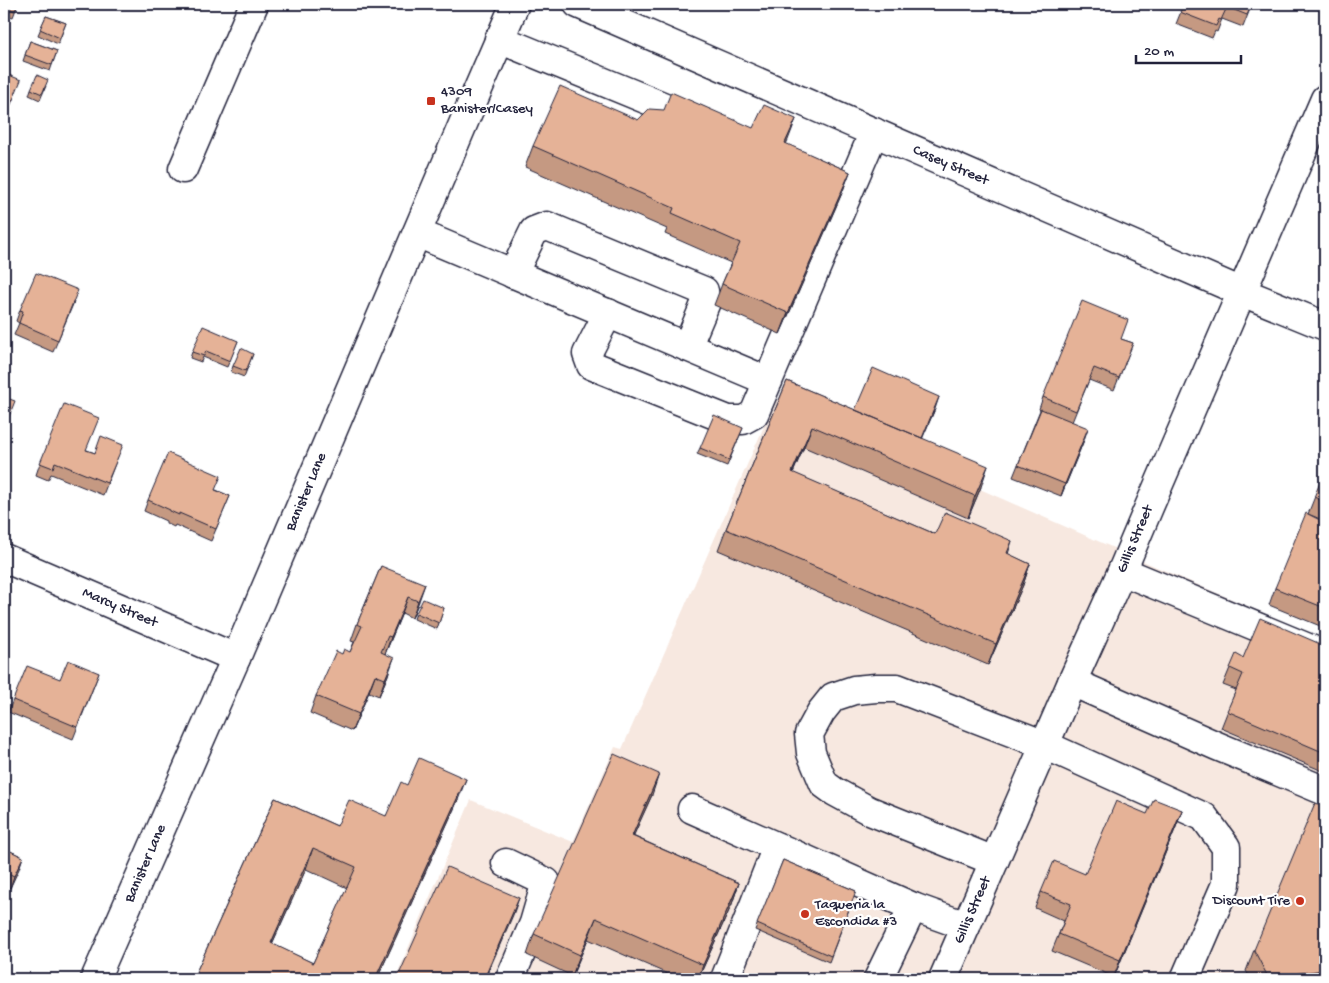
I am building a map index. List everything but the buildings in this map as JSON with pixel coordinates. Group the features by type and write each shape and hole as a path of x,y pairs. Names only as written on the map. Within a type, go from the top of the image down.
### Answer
{"street":[{"path":"183,169 254,4"},
{"name":"Banister Lane","path":"95,979 236,658 515,4"},
{"name":"Casey Street","path":"578,4 1242,292 1325,326"},
{"path":"499,39 722,130"},
{"name":"Gillis Street","path":"943,979 1044,745 1122,571 1325,99"},
{"path":"608,313 587,354 591,365 728,420 743,420 754,414 874,132"},
{"path":"826,173 852,185"},
{"path":"513,274 534,231 547,226 704,291 706,302 687,347"},
{"path":"416,233 768,381"},
{"name":"Marcy Street","path":"4,558 236,658"},
{"path":"1122,571 1325,655"},
{"path":"1072,682 1325,791"},
{"path":"994,861 870,810 835,792 824,784 811,753 808,734 821,712 833,698 854,690 897,688 1044,745 1204,817 1226,847 1226,884 1184,979"},
{"path":"692,809 912,907 966,926"},
{"path":"725,979 776,847"},
{"path":"506,864 546,882 534,924 510,979"},
{"path":"878,979 912,907"}],"shaded area":[{"path":"776,399 1177,576 1325,639 1325,979 395,979 471,800 573,842 615,747 622,749"}],"place":[{"name":"4309 Banister/Casey","path":"431,101"},
{"name":"Discount Tire","path":"1300,901"},
{"name":"Taqueria la Escondida #3","path":"805,914"}]}
